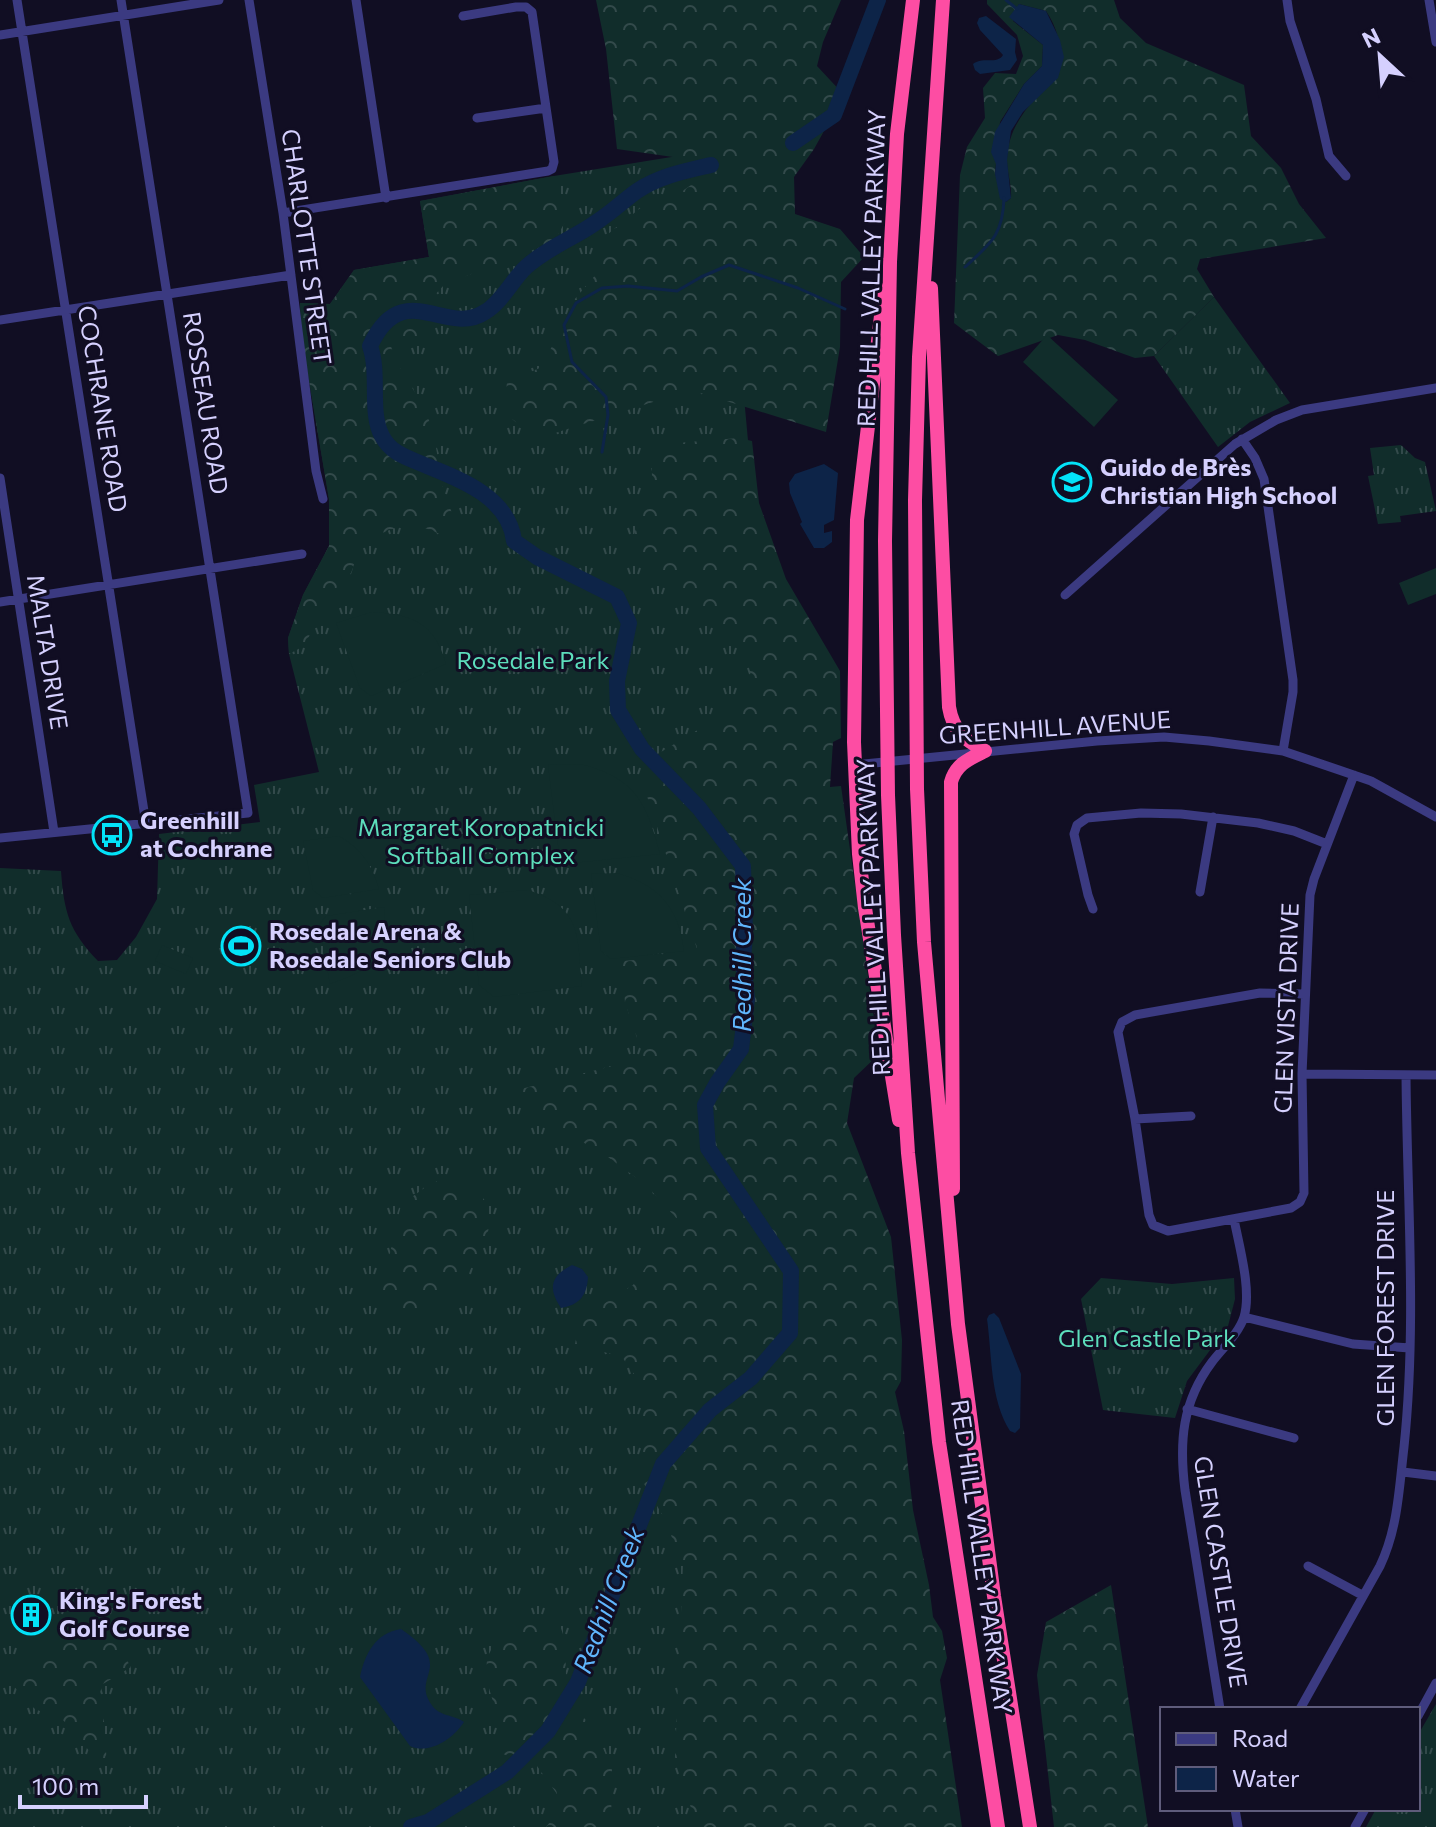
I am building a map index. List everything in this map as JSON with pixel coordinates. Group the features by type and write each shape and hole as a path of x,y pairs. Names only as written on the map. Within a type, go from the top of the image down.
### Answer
{"highway":[{"name":"RED HILL VALLEY PARKWAY","path":"913,0 897,134 890,262 885,667 894,935 908,1153 939,1442 998,1827"},
{"name":"RED HILL VALLEY PARKWAY","path":"943,0 927,226 915,500 917,774 927,992 951,1261 983,1517 1030,1827"},
{"path":"927,226 935,346 949,707 965,741 985,751"},
{"path":"890,262 880,313 857,520 861,765 865,908 897,1113 908,1153"},
{"path":"951,1261 955,1233 951,782 954,772 962,763 985,751"}],"street":[{"name":"COCHRANE ROAD","path":"17,0 146,824"},
{"name":"ROSSEAU ROAD","path":"121,0 248,813 146,824"},
{"path":"0,35 219,0"},
{"name":"CHARLOTTE STREET","path":"249,0 283,213 316,471 323,499"},
{"path":"356,0 386,198"},
{"path":"1287,0 1290,21 1316,99 1329,156 1346,176"},
{"path":"1429,0 1436,42"},
{"path":"283,213 552,169 554,162 532,12 526,7 516,7 463,16"},
{"path":"477,118 546,108"},
{"path":"0,320 291,275"},
{"path":"1065,595 1242,439 1276,420 1302,410 1436,388"},
{"path":"1242,439 1264,479 1290,651 1293,692 1283,751"},
{"name":"MALTA DRIVE","path":"0,478 54,832"},
{"path":"0,602 302,554"},
{"name":"GREENHILL AVENUE","path":"861,765 985,751 1164,737 1283,751 1371,781 1436,817"},
{"name":"GLEN VISTA DRIVE","path":"1234,1219 1291,1208 1300,1202 1304,1193 1302,1074 1310,895 1354,775"},
{"path":"1093,909 1074,834 1077,825 1087,818 1141,813 1213,817 1294,831 1327,844"},
{"path":"1200,892 1213,817"},
{"path":"0,838 146,824"},
{"path":"1305,994 1260,993 1135,1015 1122,1022 1118,1032 1149,1215 1153,1225 1168,1231 1234,1219 1244,1275 1244,1317 1353,1344 1410,1348"},
{"path":"1302,1074 1436,1075"},
{"name":"GLEN FOREST DRIVE","path":"1301,1707 1390,1544 1398,1512 1410,1397 1406,1075"},
{"path":"1135,1119 1191,1116"},
{"name":"GLEN CASTLE DRIVE","path":"1220,1707 1182,1469 1181,1431 1201,1376 1244,1317"},
{"path":"1187,1409 1294,1438"},
{"path":"1403,1472 1436,1476"},
{"path":"1308,1566 1362,1595"},
{"path":"1420,1712 1436,1683"}],"green space":[{"path":"596,0 841,0 823,42 817,66 844,95 814,149 794,177 795,214 840,229 864,257 841,282 840,347 826,432 691,390 536,439 504,412 507,382 542,367 574,300 598,272 608,234 643,206 678,194 694,183 680,158 617,149 606,49"},
{"path":"987,0 1114,0 1120,18 1146,43 1244,85 1251,136 1281,168 1299,204 1326,238 1200,259 1197,269 1214,297 1154,356 1135,358 1085,340 1058,335 998,356 954,323 960,175 967,147 985,118 983,88 995,73 1016,74 1023,56 1017,35 987,4","holes":["1019,4 1046,11 1058,39 1060,70 1025,111 1012,134 1007,160 1011,198 1006,202 995,174 1000,122 1024,84 1042,66 1043,45 1013,21"]},
{"path":"721,149 766,635 681,1230 698,1827 0,1827 0,868 61,871 66,910 80,940 98,961 117,960 136,937 157,899 159,834 260,822 254,785 319,772 289,654 288,638 303,595 329,546 329,499 302,339 300,303 330,304 354,270 429,257 420,201"},
{"path":"554,176 568,216 557,237 543,246 445,284 431,299 432,316 427,334 389,339 397,361 430,423 441,479 461,531 457,546 433,531 410,526 386,532 374,539 359,551 349,576 327,600 306,645 289,654 288,638 303,595 329,546 329,499 302,339 300,303 330,304 354,270 429,257 420,201"},
{"path":"1214,297 1290,403 1250,422 1218,447 1154,356"},
{"path":"1047,335 1118,400 1094,427 1023,362"},
{"path":"739,438 752,441 759,503 786,579 840,671 841,738 833,742 830,787 841,786 877,1056 854,1078 847,1123 891,1237 902,1340 901,1381 895,1392 933,1617 942,1631 947,1658 940,1680 962,1827 697,1827 675,1757 683,1564 663,1516 640,1477 644,1388 622,1357 575,1344 580,1319 633,1285 679,1221 646,1185 608,1157 501,1094 644,1058 625,1003 622,961 699,955 644,787 651,758 754,696 748,659 631,545 652,476 651,445"},
{"path":"1401,445 1415,458 1425,462 1436,511 1400,516 1401,522 1378,524 1368,476 1374,475 1370,448"},
{"path":"1436,568 1436,594 1408,605 1399,583"},
{"path":"372,612 399,615 420,623 435,639 446,664 371,696 360,688 336,623"},
{"path":"580,764 613,776 635,794 650,820 660,854 573,863 559,853 548,765"},
{"path":"339,836 365,858 379,889 323,898 313,890 303,841"},
{"path":"617,873 644,884 664,900 677,922 684,951 611,959 601,951 591,874"},
{"path":"528,890 546,897 568,915 577,938 582,986 494,997 479,985 469,895"},
{"path":"384,907 383,939 376,959 359,972 330,984 319,925 326,916"},
{"path":"162,945 193,958 186,974 155,961"},
{"path":"442,1179 465,1184 477,1191 486,1203 488,1232 475,1262 456,1289 410,1324 390,1313 378,1280 390,1253 401,1205"},
{"name":"Glen Castle Park","path":"1101,1278 1172,1284 1234,1278 1235,1299 1228,1326 1187,1381 1175,1418 1103,1410 1081,1299"},
{"path":"1111,1585 1148,1827 1054,1827 1037,1675 1046,1622"},
{"path":"556,1614 565,1640 566,1676 574,1707 594,1729 612,1768 611,1827 546,1827 557,1794 537,1766 500,1753 496,1712 486,1678 487,1658 503,1626"},
{"path":"66,1627 110,1632 131,1667 103,1684 99,1695 107,1766 91,1753 64,1721 35,1709 9,1680 27,1664 42,1643"},
{"path":"1436,1704 1436,1827 1366,1827 1375,1811 1420,1811 1420,1732"}],"water":[{"path":"1019,4 1046,11 1060,40 1064,57 1058,78 1023,112 1011,131 1007,160 1011,198 1006,202 1000,199 996,164 991,152 995,132 1024,84 1042,66 1043,45 1009,17"},
{"path":"986,16 1016,39 1017,60 1010,70 980,74 975,70 973,64 997,60 1003,55 980,30 977,23 979,18"},
{"path":"824,464 838,473 834,520 824,525 824,533 832,531 832,542 824,548 814,548 800,524 802,522 789,483 795,474"},
{"path":"572,1265 582,1269 588,1277 586,1289 578,1302 561,1308 554,1295 553,1284 559,1274"},
{"path":"994,1313 999,1318 1021,1374 1020,1428 1015,1433 1010,1431 1003,1419 995,1391 987,1319"},
{"path":"401,1629 418,1642 430,1662 426,1694 431,1704 438,1711 464,1722 454,1734 433,1747 410,1746 360,1677 365,1660 378,1640"}],"waterway":[{"name":"Redhill Creek","path":"793,143 834,115 878,0"},
{"path":"1006,0 1017,9"},
{"name":"Redhill Creek","path":"411,1827 428,1822 507,1772 548,1731 578,1682 663,1464 710,1410 751,1378 790,1333 791,1271 708,1148 705,1105 741,1049 747,999 743,962 743,866 699,808 642,749 618,710 617,681 629,623 617,597 537,557 514,541 503,513 482,493 390,447 382,436 376,416 370,346 383,325 396,314 411,311 470,318 485,312 497,303 534,260 589,227 637,191 663,178 711,165"},
{"path":"965,267 998,230 1004,198"},
{"path":"602,452 608,415 606,397 572,362 564,325 576,303 602,288 628,286 677,291 729,265 798,288 845,309"}],"place":[{"name":"Guido de Brès Christian High School","path":"1072,482"},
{"name":"Greenhill at Cochrane","path":"112,835"},
{"name":"Rosedale Arena & Rosedale Seniors Club","path":"241,946"},
{"name":"King's Forest Golf Course","path":"31,1615"}],"park label":[{"name":"Rosedale Park","path":"533,661"},
{"name":"Margaret Koropatnicki Softball Complex","path":"481,842"}]}
